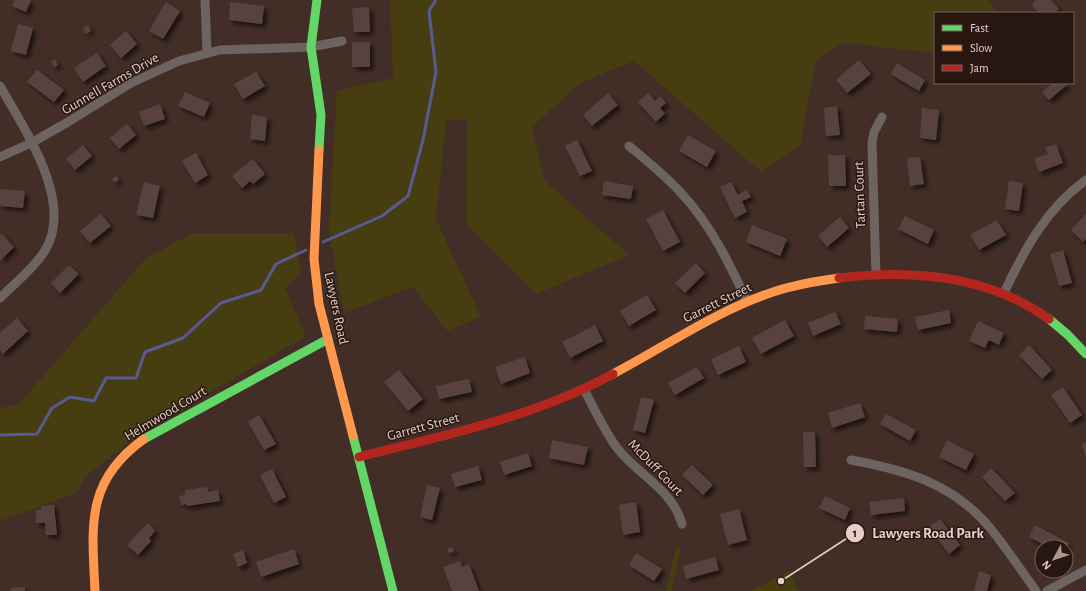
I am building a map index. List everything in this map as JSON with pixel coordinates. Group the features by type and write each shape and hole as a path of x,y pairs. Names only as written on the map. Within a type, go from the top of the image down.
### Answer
{"street":[{"path":"205,0 207,52"},
{"name":"Lawyers Road","path":"317,0 311,47 318,89 321,127 314,259 319,304 393,591"},
{"name":"Gunnell Farms Drive","path":"0,157 31,143 155,70 179,61 207,52 311,47 342,41"},
{"path":"0,86 31,143 52,194 55,211 51,238 37,261 0,298"},
{"name":"Tartan Court","path":"876,274 872,143 874,132 882,117"},
{"path":"629,146 666,177 703,220 725,255 748,301"},
{"path":"1004,293 1021,256 1033,236 1065,198 1086,180"},
{"name":"Garrett Street","path":"359,457 522,414 584,389 722,313 748,301 792,286 821,280 876,274 907,275 957,280 985,286 1004,293 1045,316 1063,330 1086,354"},
{"name":"Helmwood Court","path":"95,591 92,529 97,495 103,480 122,455 154,432 328,339"},
{"name":"McDuff Court","path":"584,389 597,415 617,448 629,462 675,505 682,524"},
{"path":"851,460 904,471 924,479 960,500 990,529 1036,591"},
{"path":"1047,591 1086,570"}],"shaded area":[{"path":"390,0 987,0 997,12 934,12 934,53 843,43 816,60 800,145 761,172 634,61 580,83 532,127 544,180 629,255 536,294 466,223 467,120 446,121 436,219 481,317 447,331 413,287 344,313 329,233 337,91 393,78"},
{"path":"193,233 294,233 301,272 285,288 306,336 143,432 85,477 76,493 0,521 0,408 19,404 145,259"},
{"path":"676,546 681,547 672,591 666,591"},
{"path":"789,571 798,591 751,591"}],"building":[{"path":"15,0 31,0 26,12 12,6"},
{"path":"1036,0 1051,0 1059,9 1055,12 1037,12 1032,5"},
{"path":"166,2 180,11 163,39 149,31"},
{"path":"230,2 264,6 262,24 229,20"},
{"path":"369,7 370,32 354,32 352,8"},
{"path":"18,24 33,28 26,55 11,51"},
{"path":"88,25 91,31 86,34 83,28"},
{"path":"126,31 137,44 121,58 110,45"},
{"path":"352,42 370,42 370,67 352,67"},
{"path":"97,53 106,66 83,82 74,68"},
{"path":"55,59 58,65 54,67 51,62"},
{"path":"859,60 871,74 847,93 836,80"},
{"path":"897,63 925,80 919,91 891,74"},
{"path":"37,70 64,90 54,102 27,82"},
{"path":"256,72 265,86 243,99 234,84"},
{"path":"1068,84 1049,100 1042,92 1051,85"},
{"path":"185,92 210,103 204,117 178,106"},
{"path":"608,93 618,105 592,126 583,115"},
{"path":"648,93 655,101 660,96 666,103 660,108 665,113 656,122 638,102"},
{"path":"160,104 165,119 144,126 139,112"},
{"path":"837,106 840,135 826,136 824,108"},
{"path":"922,108 939,110 936,140 920,138"},
{"path":"252,115 267,117 265,141 250,139"},
{"path":"127,124 136,135 119,149 110,138"},
{"path":"688,135 716,151 707,167 679,151"},
{"path":"577,140 592,171 580,176 565,146"},
{"path":"1056,144 1063,163 1039,172 1034,159 1048,154 1045,148"},
{"path":"83,145 92,156 75,170 66,159"},
{"path":"196,153 208,175 195,183 182,161"},
{"path":"828,155 845,155 846,186 829,186"},
{"path":"920,157 924,184 910,186 907,158"},
{"path":"253,159 265,174 253,184 250,181 242,188 232,176"},
{"path":"116,176 119,179 115,183 112,179"},
{"path":"604,181 633,186 631,199 602,195"},
{"path":"1009,181 1023,183 1019,211 1005,209"},
{"path":"144,182 160,186 153,218 136,215"},
{"path":"731,182 738,195 747,190 751,197 742,201 747,212 735,218 720,187"},
{"path":"0,189 25,191 23,208 0,206"},
{"path":"663,210 680,242 663,251 646,219"},
{"path":"101,214 111,226 90,243 80,231"},
{"path":"1086,214 1086,239 1083,242 1071,230"},
{"path":"905,216 934,230 928,244 898,229"},
{"path":"840,217 849,228 827,247 818,236"},
{"path":"997,220 1006,235 979,250 970,235"},
{"path":"752,225 787,239 780,256 746,242"},
{"path":"2,234 14,247 0,261 0,235"},
{"path":"1063,250 1072,283 1059,286 1050,254"},
{"path":"696,263 705,273 685,293 675,283"},
{"path":"69,265 79,274 60,293 51,283"},
{"path":"647,295 656,310 629,326 620,311"},
{"path":"949,310 951,323 918,330 915,317"},
{"path":"835,312 841,324 813,336 808,323"},
{"path":"865,316 898,319 897,332 864,329"},
{"path":"17,318 28,331 3,354 0,350 0,333"},
{"path":"785,320 794,336 761,354 752,338"},
{"path":"978,321 1004,333 999,345 989,340 985,348 969,341"},
{"path":"595,325 603,341 570,358 562,342"},
{"path":"1029,345 1052,370 1042,379 1019,355"},
{"path":"739,346 746,362 718,375 711,359"},
{"path":"525,357 530,373 501,384 495,367"},
{"path":"697,367 704,378 675,395 668,383"},
{"path":"399,370 423,399 408,411 384,382"},
{"path":"469,379 472,392 439,399 436,386"},
{"path":"1063,387 1082,415 1070,423 1051,395"},
{"path":"641,397 654,400 645,433 633,430"},
{"path":"860,403 865,417 832,428 828,413"},
{"path":"886,414 916,430 910,441 880,424"},
{"path":"259,415 276,444 264,450 248,422"},
{"path":"803,432 815,432 816,467 804,467"},
{"path":"552,440 588,447 584,465 549,458"},
{"path":"947,440 974,454 966,470 939,457"},
{"path":"1086,442 1086,457 1082,444"},
{"path":"528,453 532,466 504,475 500,462"},
{"path":"692,465 713,485 703,495 682,475"},
{"path":"478,466 482,480 455,487 451,474"},
{"path":"991,468 1015,493 1005,501 982,477"},
{"path":"272,469 286,497 274,503 260,475"},
{"path":"427,485 440,488 432,520 420,517"},
{"path":"207,487 208,492 218,490 220,501 187,506 186,504 181,505 179,496 185,495 185,490"},
{"path":"825,496 850,508 845,520 819,508"},
{"path":"904,498 905,511 871,515 869,502"},
{"path":"636,502 640,532 623,535 619,505"},
{"path":"54,505 57,535 46,535 45,523 36,523 36,510 41,510 41,506"},
{"path":"739,509 747,540 728,545 720,514"},
{"path":"940,519 960,545 949,554 929,527"},
{"path":"148,523 155,531 149,538 151,541 138,555 127,545"},
{"path":"1035,525 1061,539 1034,540 1029,537"},
{"path":"452,547 454,551 449,553 447,549"},
{"path":"294,549 299,564 261,577 256,562"},
{"path":"243,550 247,563 238,567 233,554"},
{"path":"636,553 662,569 654,581 629,565"},
{"path":"715,557 719,570 686,579 683,566"},
{"path":"460,561 462,567 469,564 479,591 452,591 443,567"},
{"path":"979,571 991,575 987,591 974,591"},
{"path":"25,587 25,591 11,591 11,588"}],"waterway":[{"path":"323,242 382,216 408,196 423,140 436,72 429,11 436,0"},
{"path":"0,435 37,434 52,408 70,397 94,401 106,378 136,378 145,352 183,338 221,303 261,290 276,264 306,250"}],"traffic: fast":[{"path":"317,0 311,47 321,115 319,150"},
{"path":"1049,319 1068,335 1086,354"},
{"path":"144,439 328,339"},
{"path":"353,436 393,591"}],"traffic: slow":[{"path":"319,150 314,259 319,304 353,436"},
{"path":"613,374 711,319 752,300 789,287 839,278"},
{"path":"95,591 93,546 96,506 102,488 111,471 125,455 144,439"}],"traffic: jam":[{"path":"839,278 894,274 922,275 975,284 1001,293 1025,304 1049,319"},
{"path":"359,457 456,432 521,413 583,389 613,374"}],"place":[{"name":"Lawyers Road Park","path":"781,581"}]}
